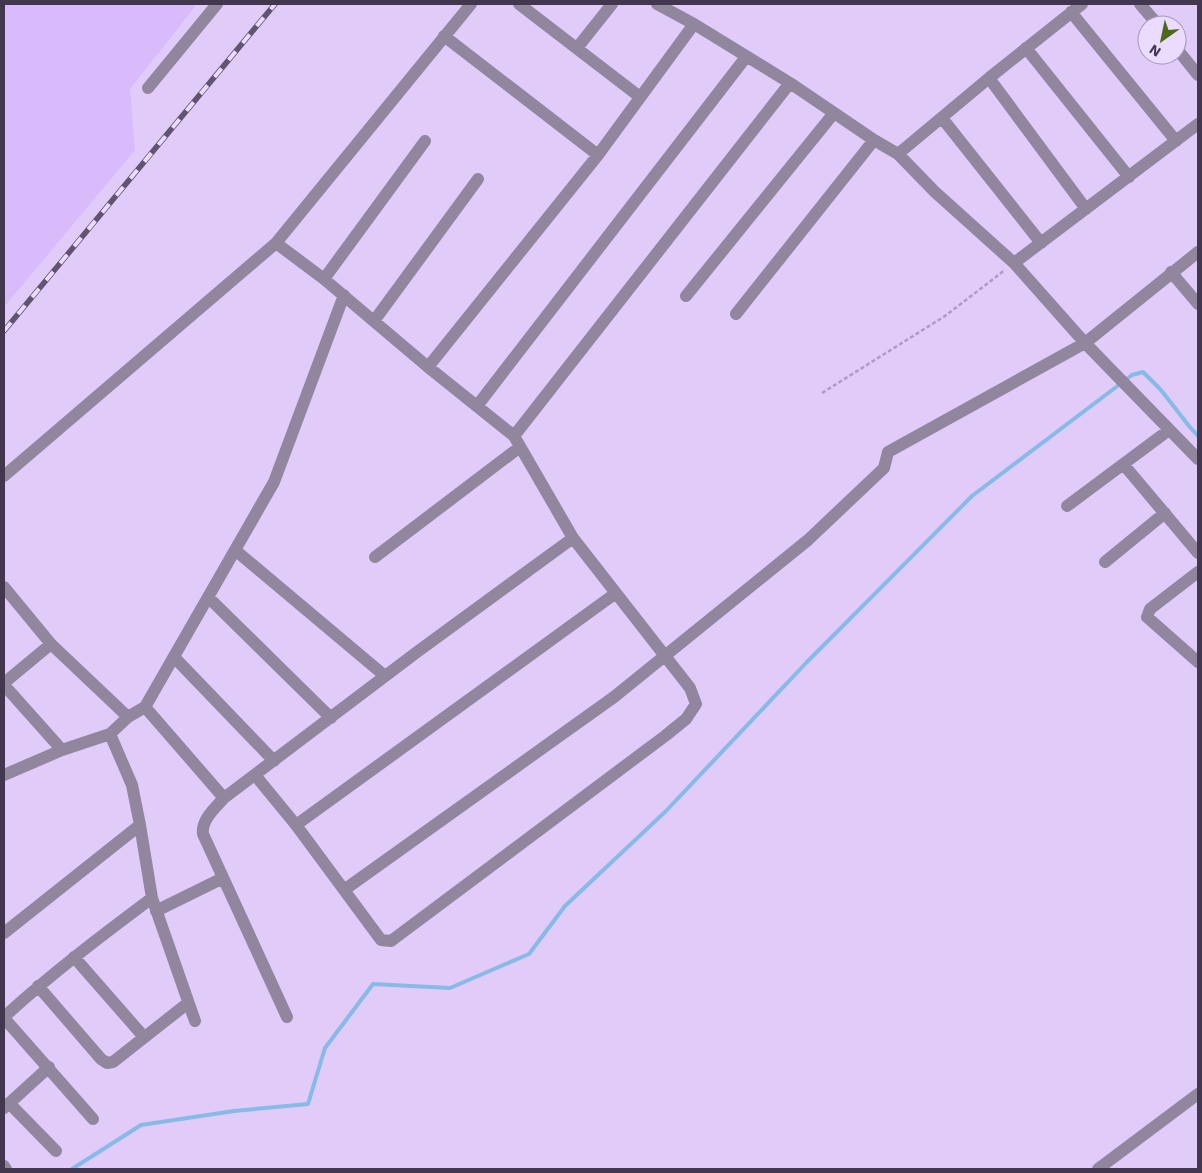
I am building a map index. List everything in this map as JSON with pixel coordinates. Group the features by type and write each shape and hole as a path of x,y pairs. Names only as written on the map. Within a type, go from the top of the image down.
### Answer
{"street":[{"path":"148,88 217,4"},
{"path":"4,476 276,242 471,4"},
{"path":"519,4 640,97"},
{"path":"577,48 612,4"},
{"path":"657,4 694,24 790,83 898,154 935,192 1014,263 1085,343 1198,459"},
{"path":"898,154 988,78 1082,4"},
{"path":"1140,4 1149,15"},
{"path":"1071,12 1176,141"},
{"path":"428,367 598,155 694,24"},
{"path":"444,36 598,155"},
{"path":"1026,48 1129,177"},
{"path":"477,406 746,57"},
{"path":"1187,61 1198,75"},
{"path":"988,78 1086,209"},
{"path":"514,436 790,83"},
{"path":"686,296 834,113"},
{"path":"942,118 1041,242"},
{"path":"1014,263 1198,124"},
{"path":"736,314 874,140"},
{"path":"324,279 425,141"},
{"path":"374,321 478,179"},
{"path":"255,775 296,824 380,940 391,941 686,719 696,704 690,688 573,538 514,436 428,367 344,295 276,242"},
{"path":"344,890 614,697 665,656 808,540 884,468 888,452 1085,343 1198,252"},
{"path":"1171,272 1198,304"},
{"path":"4,775 62,750 110,734 128,717 145,707 274,482 344,295"},
{"path":"1067,506 1170,430"},
{"path":"375,557 520,447"},
{"path":"1124,465 1198,553"},
{"path":"1105,562 1165,513"},
{"path":"287,1017 203,834 202,827 224,798 385,676 573,538"},
{"path":"235,550 385,676"},
{"path":"1198,572 1150,608 1147,617 1198,662"},
{"path":"4,587 51,644 128,717"},
{"path":"296,824 616,593"},
{"path":"208,597 330,718"},
{"path":"51,644 4,684 62,750"},
{"path":"174,657 274,760"},
{"path":"145,707 224,798"},
{"path":"110,734 132,785 154,905 195,1021"},
{"path":"4,933 140,825"},
{"path":"93,1119 4,1018 38,986 74,957 154,905 223,878"},
{"path":"74,957 144,1037"},
{"path":"38,986 101,1059 107,1063 113,1062 188,1003"},
{"path":"49,1067 6,1106 56,1151"},
{"path":"1098,1169 1198,1094"}],"path":[{"path":"822,393 945,316 1014,263"}],"shaded area":[{"path":"4,4 197,4 130,89 135,150 4,307"}],"waterway":[{"path":"72,1169 141,1125 234,1111 308,1104 325,1048 373,984 450,988 529,954 565,906 666,811 806,663 972,496 1132,375 1143,372 1161,390 1198,436"}],"railway":[{"path":"4,331 275,4"}]}
